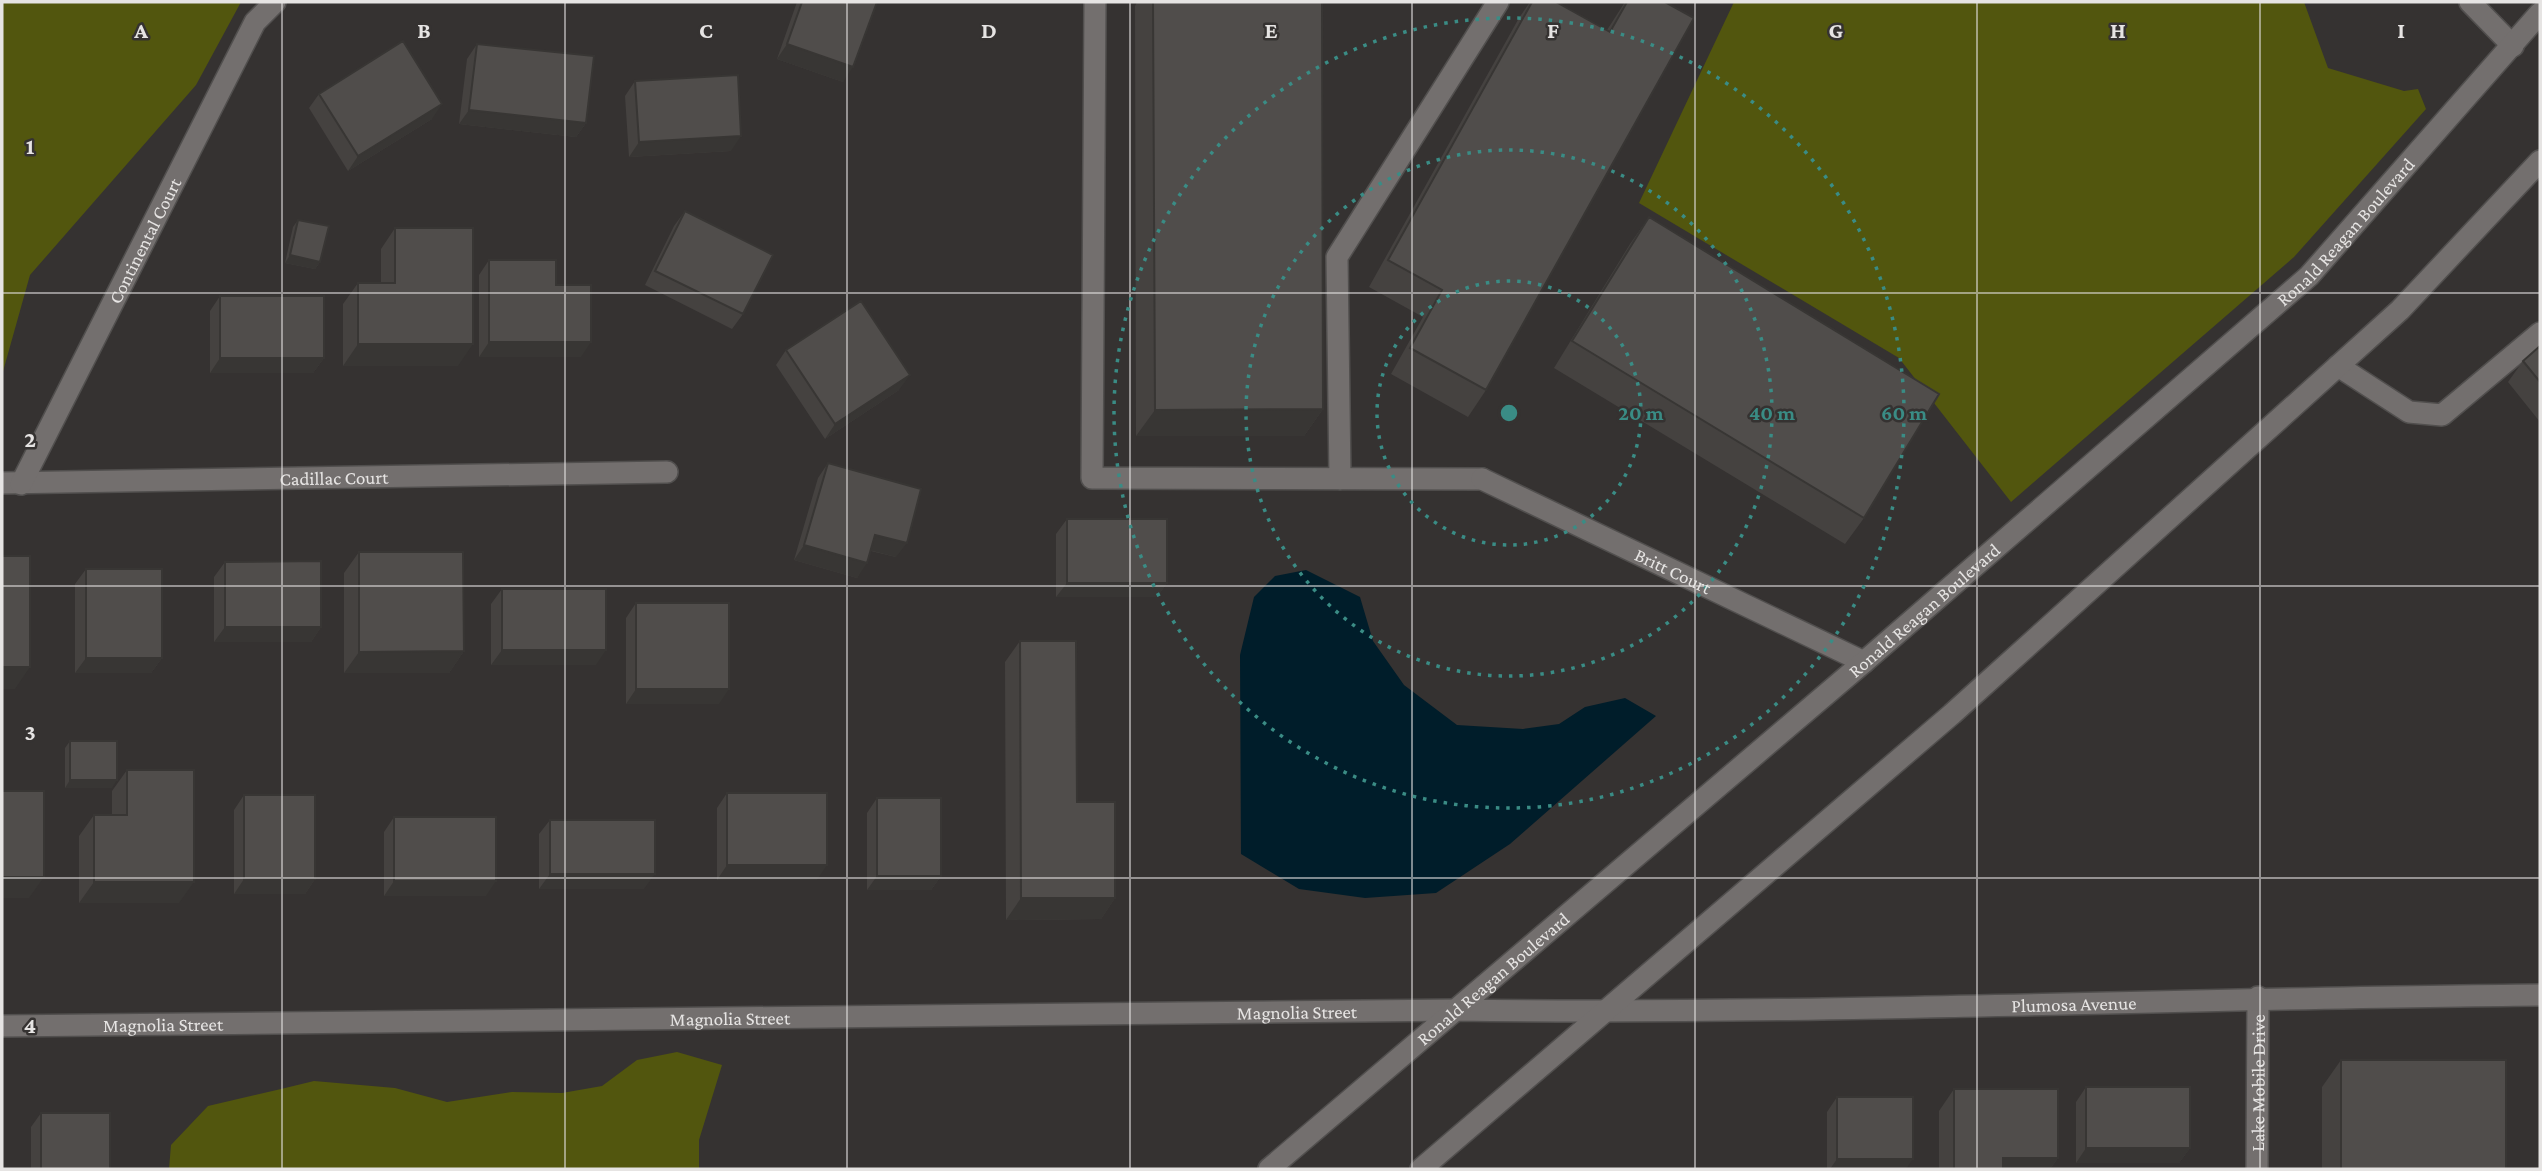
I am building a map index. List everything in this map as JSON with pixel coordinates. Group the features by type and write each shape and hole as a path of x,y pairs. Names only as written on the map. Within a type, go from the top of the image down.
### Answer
{"street":[{"name":"Continental Court","path":"12,484 255,22 275,2"},
{"path":"1095,2 1092,478 1340,479 1336,257 1498,2"},
{"path":"2470,2 2513,46"},
{"name":"Ronald Reagan Boulevard","path":"1269,1169 1864,662 2309,276 2540,13"},
{"path":"1421,1169 1608,1012 1952,714 2400,310 2540,161"},
{"path":"2338,366 2409,412 2442,415 2540,333"},
{"name":"Cadillac Court","path":"12,484 667,472"},
{"name":"Britt Court","path":"1340,479 1482,479 1864,662"},
{"name":"Plumosa Avenue","path":"1457,1010 1608,1012 2258,997 2540,995"},
{"name":"Lake Mobile Drive","path":"2257,1169 2258,997"},
{"name":"Magnolia Street","path":"2,1026 1457,1010"}],"shaded area":[{"path":"2,2 241,2 196,85 30,275 2,375"},
{"path":"1734,2 2304,2 2328,68 2404,91 2418,89 2426,109 2294,257 2011,502 1899,358 1639,203"},
{"path":"677,1052 722,1065 699,1140 699,1169 169,1169 171,1145 208,1106 314,1081 395,1088 447,1102 512,1092 562,1093 602,1086 637,1060"}],"water":[{"path":"1306,570 1360,597 1373,641 1404,685 1457,725 1523,729 1559,724 1585,707 1625,698 1656,716 1510,844 1436,893 1365,898 1299,889 1241,854 1240,655 1254,597 1275,576"}],"building":[{"path":"802,2 877,2 853,67 787,44"},
{"path":"1153,2 1322,2 1323,409 1155,410"},
{"path":"1532,2 1556,2 1610,32 1627,2 1665,2 1694,18 1486,390 1410,348 1442,290 1388,260"},
{"path":"403,41 442,104 358,156 319,94"},
{"path":"477,44 594,56 586,123 469,110"},
{"path":"738,75 741,136 639,142 635,81"},
{"path":"685,211 773,255 743,314 655,271"},
{"path":"1649,217 1939,394 1864,518 1572,341"},
{"path":"298,220 329,226 320,262 290,255"},
{"path":"395,228 473,228 473,344 358,344 358,283 395,283"},
{"path":"489,260 556,260 556,285 591,285 591,342 489,342"},
{"path":"220,296 324,296 324,358 220,358"},
{"path":"861,301 910,375 835,424 786,350"},
{"path":"2540,346 2540,382 2523,361"},
{"path":"828,463 921,489 907,543 875,535 867,563 804,545"},
{"path":"1067,519 1167,519 1167,583 1067,583"},
{"path":"359,552 463,552 464,651 359,652"},
{"path":"2,556 30,556 30,667 2,667"},
{"path":"321,561 321,627 225,627 225,562"},
{"path":"86,569 162,569 162,658 86,658"},
{"path":"502,589 606,589 606,650 502,650"},
{"path":"636,603 729,603 729,689 636,689"},
{"path":"1020,641 1076,641 1077,802 1115,802 1115,898 1021,898"},
{"path":"70,741 117,741 117,780 70,780"},
{"path":"127,770 194,770 194,882 94,882 94,815 127,815"},
{"path":"2,791 44,791 44,877 2,877"},
{"path":"727,793 827,793 827,865 727,865"},
{"path":"244,795 315,795 315,879 244,879"},
{"path":"877,798 941,798 941,876 877,876"},
{"path":"394,817 496,817 496,881 394,881"},
{"path":"550,820 655,820 655,874 550,874"},
{"path":"2341,1060 2506,1060 2506,1169 2341,1169"},
{"path":"2086,1087 2190,1087 2190,1148 2086,1148"},
{"path":"1954,1089 2058,1089 2058,1158 2003,1158 2003,1169 1954,1169"},
{"path":"1837,1097 1913,1097 1913,1159 1837,1159"},
{"path":"41,1113 110,1113 110,1169 41,1169"}]}
